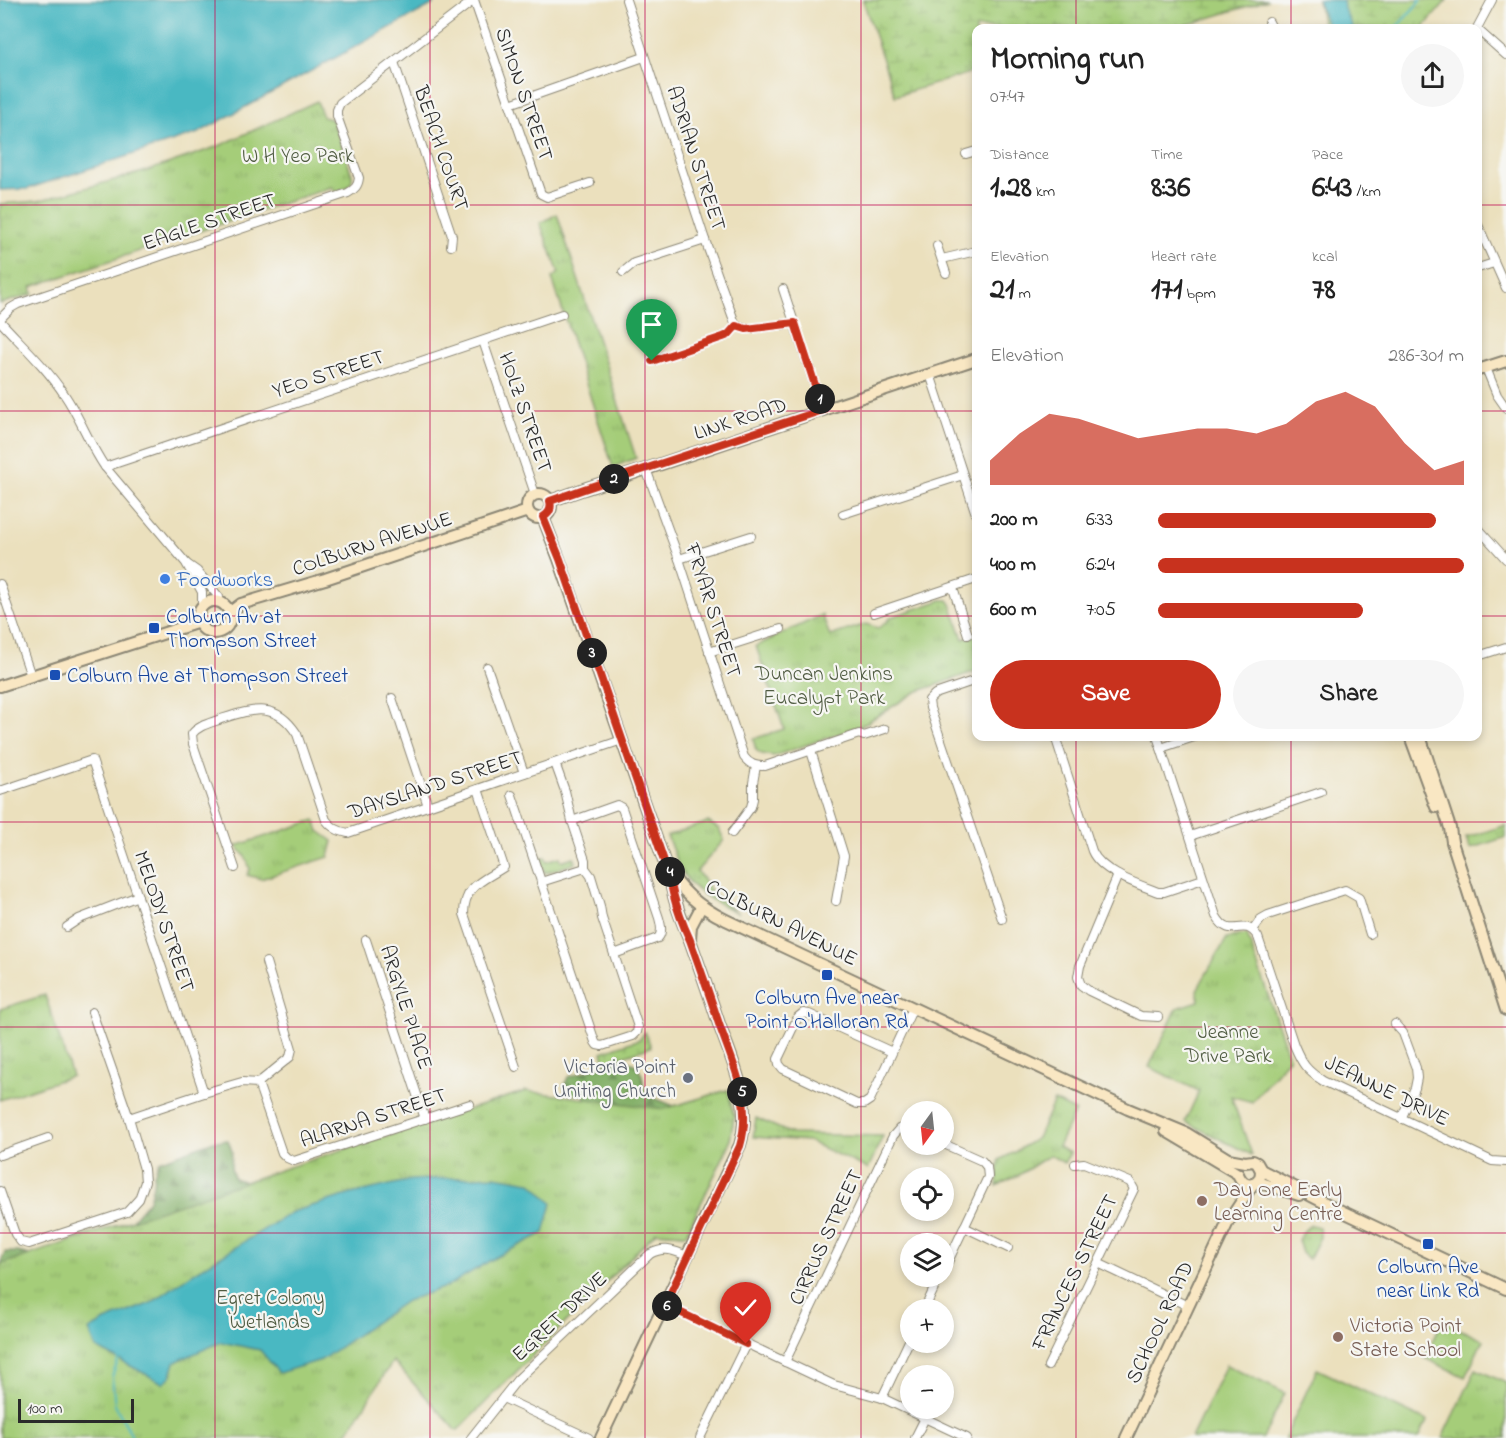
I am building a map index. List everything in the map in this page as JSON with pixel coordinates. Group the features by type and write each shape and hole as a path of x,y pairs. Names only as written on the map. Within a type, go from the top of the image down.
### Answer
{"main road":[{"name":"LINK ROAD","path":"550,501 972,360"},
{"path":"1482,369 1506,361"},
{"path":"535,494 545,496 550,501 549,513 543,517 536,518 528,511 527,501 535,494"},
{"name":"COLBURN AVENUE","path":"229,613 241,604 325,579 528,511"},
{"name":"COLBURN AVENUE","path":"543,517 560,559 665,864 687,895 701,907 1128,1109 1186,1133 1228,1159 1257,1163 1261,1170 1325,1203 1506,1289"},
{"path":"211,601 218,602 224,605 229,613 229,622 219,632 205,630 199,622 198,614 202,607 211,601"},
{"path":"0,686 199,622"},
{"path":"1412,741 1444,829 1452,842"},
{"path":"1422,741 1506,1010"},
{"path":"602,1438 740,1146 744,1131 745,1119 741,1088 674,896 670,873"},
{"path":"690,940 691,926 701,907"},
{"name":"COLBURN AVENUE","path":"1128,1109 1240,1177 1246,1184 1255,1183 1325,1203"},
{"path":"1240,1177 1240,1167 1245,1162"},
{"path":"1255,1183 1261,1176 1261,1170"},
{"name":"SCHOOL ROAD","path":"1228,1222 1240,1177"},
{"name":"SCHOOL ROAD","path":"1126,1438 1228,1222 1255,1183"}],"street":[{"path":"394,62 474,0"},
{"name":"SIMON STREET","path":"474,0 541,194 545,197 590,183"},
{"name":"ADRIAN STREET","path":"626,0 705,240 736,326"},
{"path":"1480,24 1492,0"},
{"path":"1482,33 1506,55"},
{"path":"510,104 644,57"},
{"name":"EAGLE STREET","path":"0,320 18,304 354,190 359,178 337,116 337,110 340,103 394,62"},
{"name":"BEACH COURT","path":"394,62 452,236 451,246"},
{"path":"966,154 972,152"},
{"path":"1482,234 1506,288"},
{"path":"623,272 634,263 705,240"},
{"path":"937,246 946,273"},
{"path":"942,258 972,252"},
{"path":"1482,267 1494,263"},
{"path":"783,289 823,410"},
{"name":"YEO STREET","path":"105,466 562,314"},
{"path":"0,320 45,368 65,396 105,466 186,563 202,592 202,607"},
{"path":"652,361 728,335 736,326 746,329 795,323"},
{"name":"HOLZ STREET","path":"483,341 535,494"},
{"path":"1482,369 1506,408"},
{"path":"930,374 972,502"},
{"name":"FRYAR STREET","path":"646,470 679,559 744,757 756,766"},
{"path":"843,514 963,475"},
{"path":"1482,532 1506,559"},
{"path":"679,559 751,536"},
{"path":"186,563 197,571 212,588 219,597 218,602"},
{"path":"874,613 972,581"},
{"path":"0,584 31,676"},
{"path":"953,588 968,635"},
{"path":"709,652 781,629"},
{"path":"1482,655 1506,647"},
{"path":"487,667 524,773"},
{"path":"972,681 935,694 929,700 930,708 1002,919"},
{"path":"393,698 428,806"},
{"name":"DAYSLAND STREET","path":"235,868 193,744 192,734 197,728 249,711 260,710 282,717 291,724 297,734 326,820 338,831 348,833 622,740"},
{"path":"732,833 751,807 756,766 765,766 859,735 864,736 885,729"},
{"path":"1056,741 1095,858 1100,863 1118,875 1158,892 1203,879"},
{"path":"1159,741 1203,879 1220,923 1226,928 1243,927 1253,930 1261,919 1268,915 1345,890 1359,898 1370,934"},
{"path":"1161,748 1182,741"},
{"path":"811,751 844,856 836,902"},
{"name":"MELODY STREET","path":"0,791 93,760 204,1093"},
{"path":"512,795 595,1042 602,1046 633,1036 638,1027 602,918 591,876 585,868 585,860 555,763"},
{"path":"478,789 504,867 472,888 466,895 464,914 516,1067"},
{"path":"1190,836 1321,792"},
{"path":"572,821 617,806 622,808 659,918 661,936 614,954"},
{"path":"541,882 585,868"},
{"path":"1118,875 1080,966 1078,977 1081,985 1089,991 1141,1016 1158,1017"},
{"path":"67,927 79,919 138,896"},
{"name":"JEANNE DRIVE","path":"1253,930 1258,937 1294,1045 1308,1072 1323,1082 1492,1161 1506,1162"},
{"name":"ARGYLE PLACE","path":"366,940 425,1119"},
{"path":"129,1118 242,1082 258,1083 290,1057 292,1048 266,962"},
{"path":"892,1052 803,1013 798,1017 778,1059 783,1069 857,1104 864,1104 870,1100 913,1008"},
{"path":"0,1191 15,1234 21,1242 29,1244 127,1212 140,1199 145,1182 144,1169 92,1012"},
{"path":"1395,1024 1403,1033 1416,1068 1417,1078 1401,1119"},
{"name":"ALARNA STREET","path":"258,1083 282,1154 294,1161 470,1104"},
{"name":"CIRRUS STREET","path":"785,1362 893,1136 900,1128"},
{"path":"0,1155 48,1138"},
{"path":"954,1148 982,1161 987,1167 988,1177 954,1248"},
{"name":"FRANCES STREET","path":"1048,1366 1134,1189 1130,1182 1116,1176 1084,1163 1075,1164"},
{"path":"964,1227 1008,1248"},
{"name":"EGRET DRIVE","path":"471,1438 517,1380 650,1254 667,1249 688,1256"},
{"path":"1098,1263 1188,1306"},
{"path":"665,1305 834,1385 882,1398 900,1406"},
{"path":"699,1438 746,1344"},
{"path":"882,1398 903,1353"},
{"path":"503,1398 589,1438"},
{"path":"915,1438 924,1419"},
{"path":"927,1419 967,1438"}],"green space":[{"path":"863,0 1268,0 1189,24 972,24 972,72 895,96"},
{"path":"1318,0 1447,0 1426,24 1322,24"},
{"name":"W H Yeo Park","path":"317,101 323,117 331,119 334,123 352,175 347,187 335,192 332,187 31,287 33,294 0,304 0,204 38,201 147,171 219,146"},
{"path":"557,214 636,458 613,467 552,278 559,273 540,223"},
{"name":"Duncan Jenkins Eucalypt Park","path":"948,600 963,639 972,636 972,672 916,692 861,726 774,756 762,754 756,750 753,739 784,729 756,646 822,615 830,636 866,624 878,628 891,617"},
{"path":"315,820 319,831 333,841 329,857 261,879 247,875 250,869 245,856 236,846"},
{"path":"708,822 719,829 724,840 697,871 713,894 738,913 708,897 689,882 679,866 667,836"},
{"path":"1506,825 1506,837 1470,849 1466,838"},
{"path":"545,857 547,861 560,857 561,861 574,857 576,863 545,873 540,859"},
{"name":"Jeanne Drive Park","path":"1247,934 1289,1057 1252,1102 1231,1096 1252,1155 1185,1122 1199,1091 1149,1067 1177,1008 1199,1001 1197,990 1227,938"},
{"path":"45,995 72,1076 0,1100 0,1009"},
{"path":"645,1032 651,1047 605,1062 602,1052 640,1039"},
{"name":"Egret Colony Wetlands","path":"624,1058 636,1065 642,1075 644,1088 654,1098 674,1106 728,1090 734,1117 729,1145 686,1234 656,1232 520,1368 420,1391 409,1378 412,1354 0,1298 0,1264 5,1252 30,1255 132,1220 149,1200 159,1161 214,1141 228,1140 232,1151 231,1168 234,1178 245,1182 526,1091 582,1105 586,1099 583,1094 566,1092 564,1086 568,1077"},
{"name":"Egret Colony Wetlands","path":"728,1090 734,1117 729,1145 686,1234 656,1232 457,1431 393,1361 344,1438 0,1438 0,1265 289,1167 526,1091 664,1109"},
{"path":"1054,1101 1075,1111 1058,1147 1070,1153 1064,1163 1050,1155 997,1186 999,1160 1037,1138"},
{"path":"756,1118 792,1134 883,1136 868,1169 808,1141 753,1137"},
{"path":"1311,1225 1319,1227 1320,1237 1309,1259 1302,1253 1298,1240"},
{"path":"1442,1321 1483,1340 1465,1377 1424,1358"},
{"path":"1226,1365 1285,1393 1263,1438 1191,1438"},
{"path":"1317,1369 1427,1421 1419,1438 1285,1438"},
{"path":"1476,1369 1506,1383 1506,1438 1443,1438"}],"water":[{"path":"0,0 437,0 432,5 198,133 27,189 0,190"},
{"path":"1318,0 1343,0 1344,9 1351,24 1327,24"},
{"path":"495,1176 530,1182 552,1203 544,1233 496,1257 448,1286 406,1301 321,1360 279,1373 260,1350 221,1342 175,1362 171,1376 163,1383 96,1348 89,1330 105,1321 151,1303 192,1274 292,1212 351,1194 411,1180"}],"waterway":[{"path":"1400,24 1421,0"},
{"path":"119,1358 112,1377 115,1405 132,1438"}],"place":[{"name":"Foodworks","path":"165,579"},
{"name":"Colburn Av at Thompson Street","path":"154,628"},
{"name":"Colburn Ave at Thompson Street","path":"55,675"},
{"name":"Colburn Ave near Point O'Halloran Rd","path":"827,975"},
{"name":"Victoria Point Uniting Church","path":"688,1078"},
{"name":"Day One Early Learning Centre","path":"1202,1201"},
{"name":"Colburn Ave near Link Rd","path":"1428,1244"},
{"name":"Victoria Point State School","path":"1338,1337"}],"route":[{"path":"652,361 728,335 736,326 755,329 795,323 823,410 550,501 549,513 543,517 560,559 670,873 674,896 741,1088 745,1119 740,1146 665,1305 746,1344"}]}
